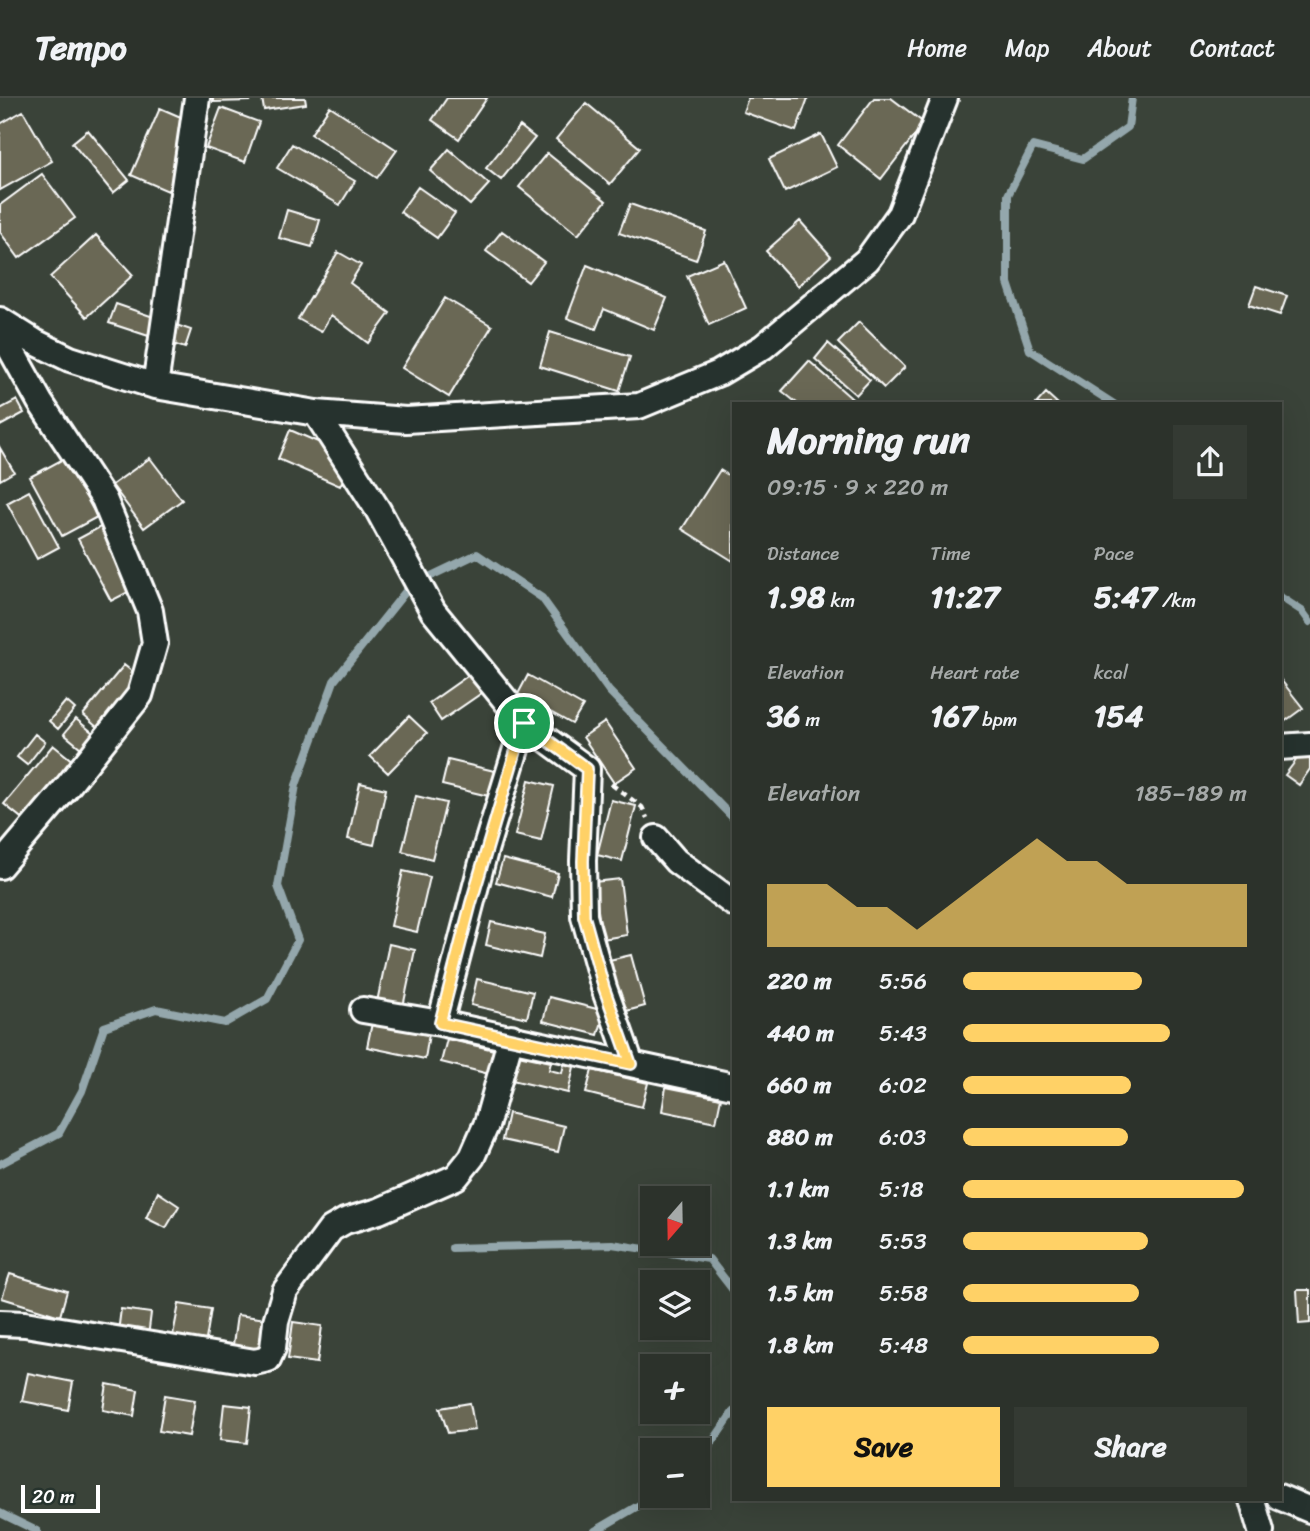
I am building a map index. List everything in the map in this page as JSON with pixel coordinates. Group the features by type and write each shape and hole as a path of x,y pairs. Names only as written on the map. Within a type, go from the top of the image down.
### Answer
{"street":[{"path":"155,386 197,98"},
{"path":"0,320 35,342 70,359 155,386 316,413 406,420 639,405 719,373 763,347 867,260 900,214 943,100"},
{"path":"0,330 40,402 104,499 150,611 155,643 140,695 0,866"},
{"path":"316,413 378,510 433,611 524,723 587,769 583,861 584,916 604,988 631,1064"},
{"path":"440,1023 479,872 524,723"},
{"path":"1282,747 1310,745"},
{"path":"656,838 676,861 732,902"},
{"path":"363,1010 511,1037 732,1086"},
{"path":"0,1323 24,1324 255,1362 268,1359 273,1348 276,1321 285,1291 331,1229 456,1177 472,1157 487,1123 511,1037"},
{"path":"1282,1498 1310,1510"},
{"path":"1252,1501 1261,1531"}],"path":[{"path":"587,769 642,807 656,838"}],"building":[{"path":"213,98 249,98 250,101 213,102"},
{"path":"262,98 305,98 306,104 264,110"},
{"path":"447,98 487,98 459,139 432,120"},
{"path":"748,98 808,98 796,131 743,112"},
{"path":"874,98 891,98 924,123 881,179 838,145"},
{"path":"586,103 640,148 610,184 556,139"},
{"path":"330,106 397,150 377,178 311,134"},
{"path":"160,108 197,124 168,191 131,175"},
{"path":"221,108 259,122 245,162 206,148"},
{"path":"23,111 52,161 0,190 0,124"},
{"path":"520,126 535,138 501,180 486,168"},
{"path":"88,130 129,180 113,193 72,143"},
{"path":"821,134 837,167 785,192 769,159"},
{"path":"292,144 355,181 340,205 277,168"},
{"path":"449,149 489,184 470,205 430,171"},
{"path":"547,153 606,201 578,235 519,187"},
{"path":"42,174 75,218 19,258 0,232 0,205"},
{"path":"418,187 455,213 437,238 400,212"},
{"path":"630,204 706,231 696,260 619,233"},
{"path":"287,210 320,220 312,247 279,238"},
{"path":"800,221 831,256 798,286 766,251"},
{"path":"502,231 544,262 528,282 486,251"},
{"path":"96,235 133,275 87,317 50,277"},
{"path":"338,252 361,265 350,283 390,313 368,343 331,315 321,332 298,319"},
{"path":"724,260 746,308 709,325 687,276"},
{"path":"587,265 667,298 654,330 604,309 596,329 567,318"},
{"path":"1256,286 1287,296 1280,315 1249,305"},
{"path":"445,298 492,326 449,397 402,368"},
{"path":"116,304 191,330 185,348 109,323"},
{"path":"859,322 905,367 884,388 838,343"},
{"path":"550,332 630,357 619,391 540,366"},
{"path":"828,343 870,380 856,395 815,359"},
{"path":"809,361 856,402 796,402 782,391"},
{"path":"1046,393 1056,402 1038,402"},
{"path":"17,400 24,413 0,426 0,409"},
{"path":"290,430 353,457 340,486 278,459"},
{"path":"0,448 14,472 0,480"},
{"path":"65,458 97,517 62,536 30,477"},
{"path":"150,458 182,500 144,528 112,485"},
{"path":"720,470 732,477 732,560 682,529"},
{"path":"29,491 59,547 37,559 7,503"},
{"path":"102,526 136,588 111,601 78,539"},
{"path":"124,665 140,678 98,728 83,715"},
{"path":"476,670 489,688 441,721 429,703"},
{"path":"528,675 583,706 572,724 518,694"},
{"path":"1282,681 1303,708 1284,722 1282,720"},
{"path":"66,701 75,709 58,729 49,721"},
{"path":"409,716 427,733 388,773 370,756"},
{"path":"76,719 93,733 81,748 64,734"},
{"path":"605,722 636,768 614,783 583,737"},
{"path":"35,734 45,742 27,765 17,757"},
{"path":"53,745 74,762 25,821 4,804"},
{"path":"1303,751 1310,756 1310,769 1299,785 1285,775"},
{"path":"448,760 503,773 497,798 442,785"},
{"path":"529,780 554,786 541,841 515,835"},
{"path":"360,783 386,789 374,845 348,839"},
{"path":"416,796 446,803 432,859 402,851"},
{"path":"611,800 636,806 622,861 597,855"},
{"path":"503,859 558,873 552,897 496,882"},
{"path":"403,871 430,877 417,932 391,926"},
{"path":"620,879 627,935 602,939 594,882"},
{"path":"491,922 545,934 540,958 486,945"},
{"path":"389,944 415,950 403,1007 377,1002"},
{"path":"631,955 645,1006 619,1013 605,961"},
{"path":"477,979 533,992 527,1018 471,1005"},
{"path":"549,997 605,1011 598,1035 543,1021"},
{"path":"372,1023 429,1034 425,1059 367,1047"},
{"path":"447,1039 503,1052 497,1076 441,1062"},
{"path":"518,1055 551,1062 549,1070 562,1073 564,1064 574,1067 568,1093 512,1080"},
{"path":"592,1070 648,1083 642,1107 586,1093"},
{"path":"666,1087 721,1098 716,1122 662,1111"},
{"path":"508,1113 564,1126 558,1152 502,1140"},
{"path":"158,1192 179,1206 166,1228 146,1218"},
{"path":"10,1274 67,1291 60,1316 2,1298"},
{"path":"1297,1290 1310,1290 1310,1323 1299,1324"},
{"path":"179,1304 211,1309 205,1346 172,1340"},
{"path":"121,1309 151,1313 148,1337 118,1332"},
{"path":"237,1315 267,1319 262,1356 232,1352"},
{"path":"293,1322 322,1326 317,1363 288,1359"},
{"path":"28,1373 73,1382 68,1410 22,1401"},
{"path":"107,1384 138,1390 134,1416 103,1410"},
{"path":"165,1395 195,1400 189,1436 159,1431"},
{"path":"470,1403 475,1430 448,1433 440,1408"},
{"path":"224,1404 251,1407 247,1443 220,1440"}],"waterway":[{"path":"1111,402 1030,350 1008,283 1008,195 1033,146 1083,159 1128,127 1132,98"},
{"path":"0,1164 59,1133 82,1091 104,1027 156,1009 225,1023 267,999 298,940 278,886 296,785 334,681 410,586 477,554 542,598 609,691 732,817"},
{"path":"1282,598 1302,611 1310,622"},
{"path":"452,1248 612,1244 709,1259 732,1289"},
{"path":"710,1446 732,1413"},
{"path":"595,1531 640,1505"},
{"path":"0,1513 37,1531"}],"route":[{"path":"524,723 587,769 583,861 584,916 604,988 631,1064 440,1023 486,847 524,723"}]}
